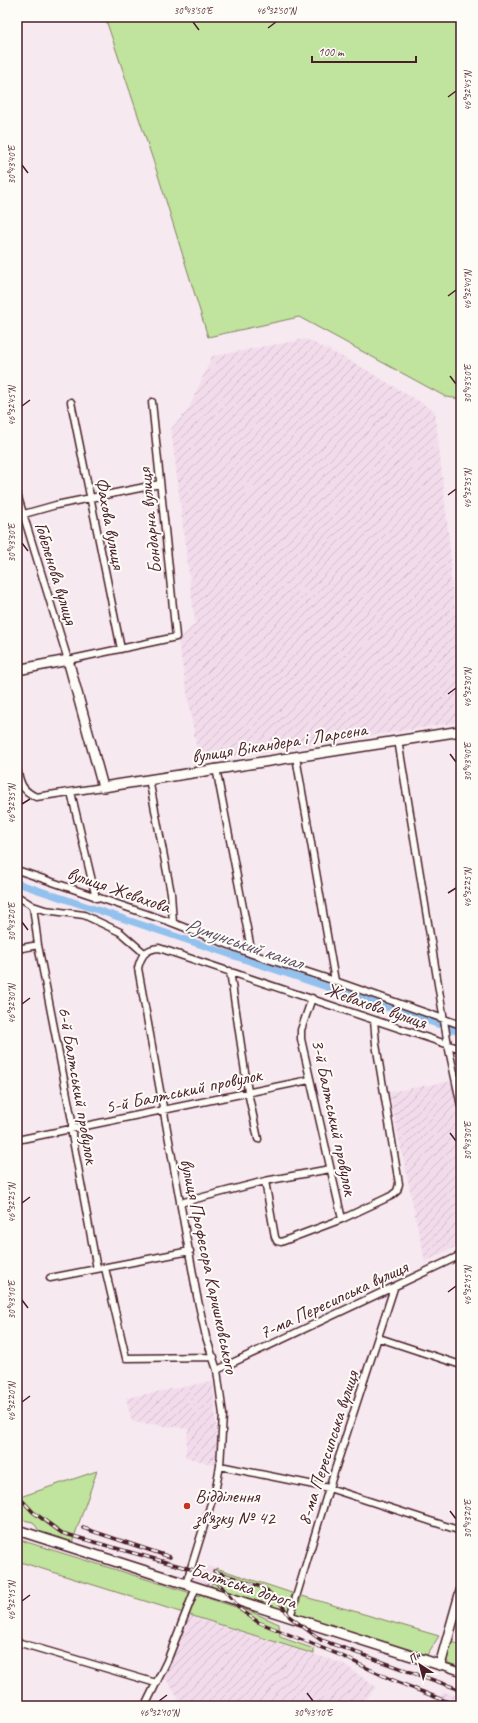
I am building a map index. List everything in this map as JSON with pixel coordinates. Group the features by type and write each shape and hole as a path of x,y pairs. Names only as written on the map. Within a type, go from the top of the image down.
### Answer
{"street":[{"name":"Фахова вулиця","path":"71,402 121,650"},
{"name":"Бондарна вулиця","path":"121,650 176,637 152,402"},
{"path":"24,514 160,484"},
{"name":"Гобеленова вулиця","path":"17,494 68,660"},
{"path":"17,670 121,650"},
{"path":"68,660 103,787"},
{"name":"вулиця Вікандера і Ларсена","path":"17,770 21,784 27,792 36,797 461,731"},
{"path":"398,740 448,1043 461,1106"},
{"path":"296,757 335,980"},
{"path":"216,768 252,954"},
{"path":"149,779 171,893 173,923"},
{"path":"72,792 96,898"},
{"name":"вулиця Жевахова","path":"17,870 173,923 252,954 335,980 445,1022 461,1025"},
{"path":"17,896 33,906 45,910 84,916 120,932 144,953"},
{"name":"6-й Балтський провулок","path":"33,906 38,945 72,1121 72,1129 97,1269"},
{"path":"17,949 38,945"},
{"name":"Жевахова вулиця","path":"144,953 153,948 159,948 374,1020 448,1043 461,1049"},
{"name":"вулиця Професора Каришковського","path":"144,953 140,958 138,968 203,1327 218,1370 223,1414 220,1466 216,1487 186,1584"},
{"path":"230,971 248,1092 258,1139"},
{"name":"3-й Балтський провулок","path":"312,998 301,1030 301,1039 309,1080 342,1219"},
{"path":"265,1181 277,1241 281,1242 342,1219 391,1196 397,1191 399,1184 376,1044 374,1020"},
{"name":"5-й Балтський провулок","path":"17,1140 309,1080"},
{"path":"180,1203 265,1181 330,1169"},
{"path":"50,1278 190,1251"},
{"name":"7-ма Пересипська вулиця","path":"218,1370 461,1255"},
{"path":"105,1268 126,1358 214,1358"},
{"name":"8-ма Пересипська вулиця","path":"290,1617 329,1488 394,1288"},
{"path":"379,1338 461,1365"},
{"path":"220,1466 329,1488 461,1531"},
{"name":"Балтська дорога","path":"17,1530 461,1672"},
{"path":"145,1706 167,1661 196,1587"},
{"path":"440,1665 461,1591"},
{"path":"17,1642 156,1682"}],"shaded area":[{"path":"306,339 353,362 435,411 451,557 451,579 461,653 461,722 199,762 178,641 195,624 171,429 188,410 212,356"},
{"path":"452,1081 461,1126 461,1244 425,1262 389,1092"},
{"path":"213,1381 219,1466 185,1457 188,1429 132,1422 126,1398"},
{"path":"197,1563 216,1568 211,1587 192,1583"},
{"path":"186,1615 342,1663 376,1687 361,1706 183,1706 162,1673"},
{"path":"444,1692 461,1697 461,1706 434,1706"}],"green space":[{"path":"105,17 461,17 461,399 446,397 299,317 208,337 158,175"},
{"path":"97,1471 72,1543 42,1535 33,1522 23,1520 20,1529 17,1528 17,1498"},
{"path":"17,1539 252,1612 279,1624 280,1637 314,1649 314,1654 17,1561"},
{"path":"216,1568 292,1593 288,1612 211,1587"},
{"path":"302,1596 439,1636 427,1655 294,1615"},
{"path":"450,1641 461,1645 461,1667 448,1663 445,1657"}],"waterway":[{"name":"Румунський канал","path":"17,883 461,1032"}],"railway":[{"path":"17,1495 33,1512 62,1533 194,1570"},
{"path":"83,1528 170,1557"},
{"path":"214,1571 264,1588 279,1601 290,1617 321,1640 461,1690"},
{"path":"206,1575 222,1587 241,1610 258,1622 342,1656 390,1679 458,1706"}],"place":[{"name":"Відділення зв'язку № 42","path":"187,1506"}]}
